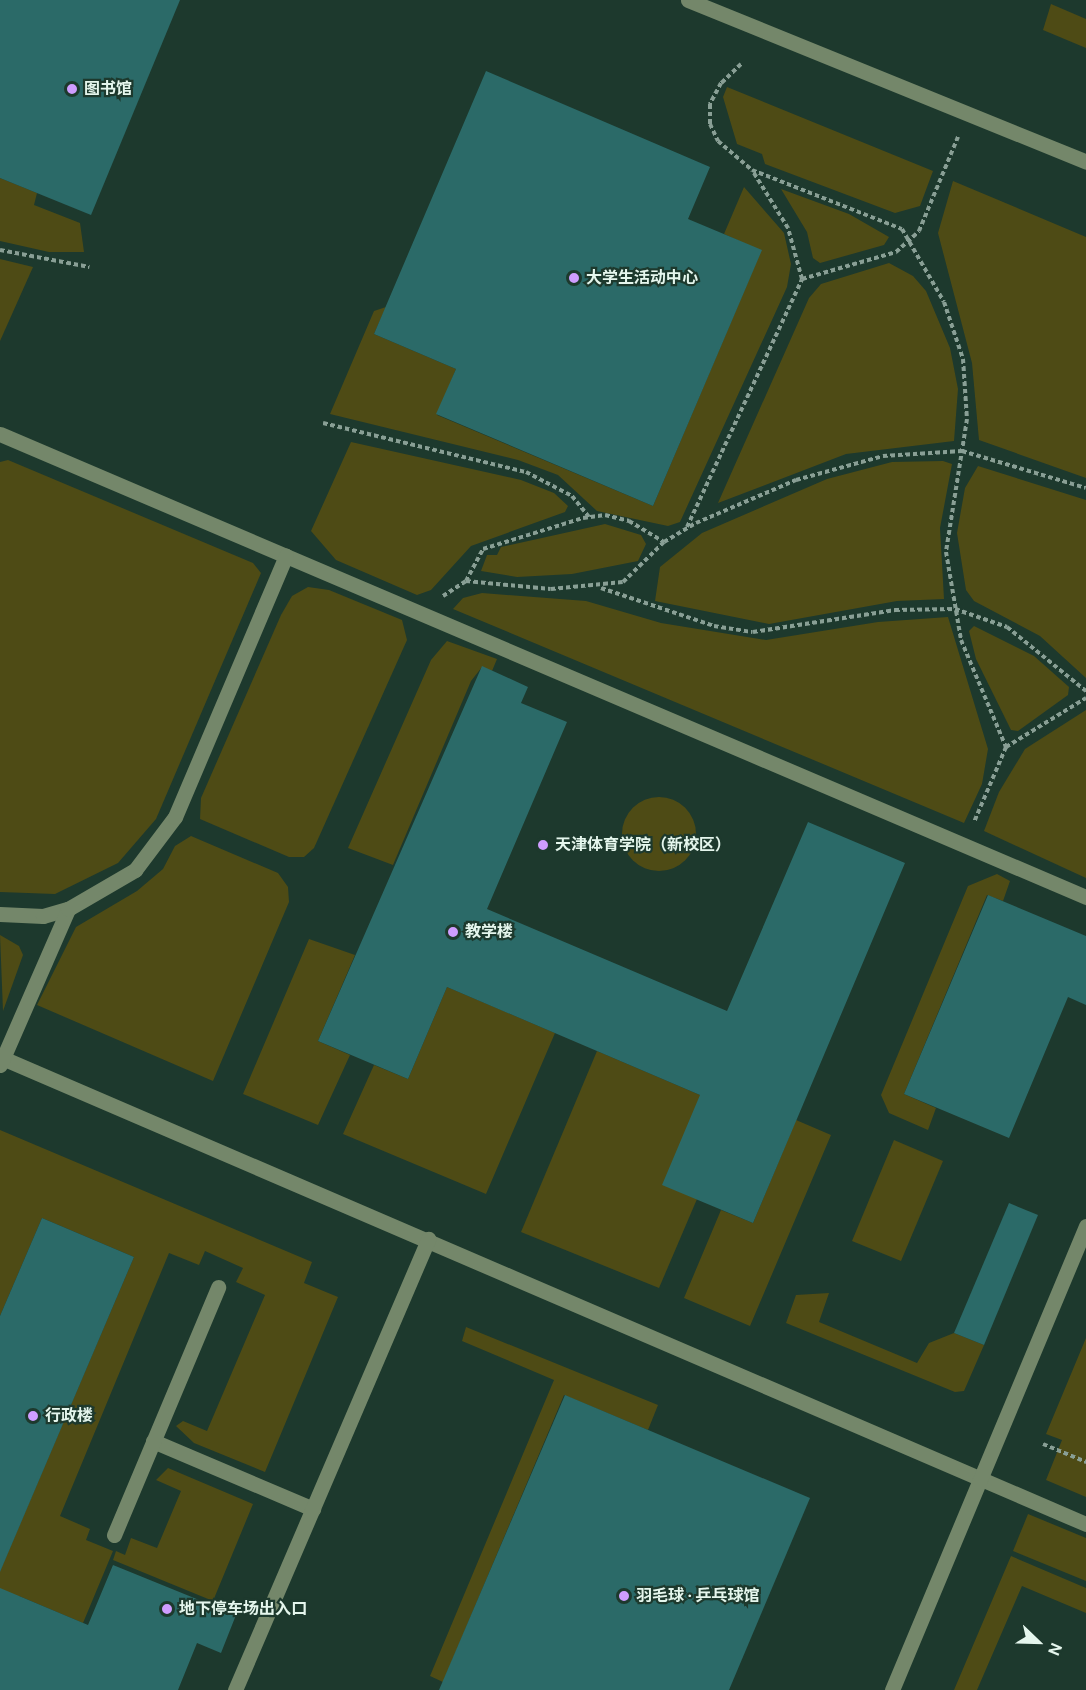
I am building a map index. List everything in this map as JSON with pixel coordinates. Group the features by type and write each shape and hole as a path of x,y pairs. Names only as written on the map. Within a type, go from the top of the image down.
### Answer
{"lane":[{"path":"688,0 711,4 967,114 1086,162"},
{"path":"0,434 1086,897"},
{"path":"0,914 43,916 68,909 135,870 158,846 286,556"},
{"path":"68,909 1,1060 428,1239 1086,1524"},
{"path":"892,1690 1086,1226"},
{"path":"235,1690 428,1239"},
{"path":"114,1535 218,1287"},
{"path":"153,1441 313,1509"}],"path":[{"path":"687,529 802,279 788,228 752,170 718,141 710,124 710,104 721,83 741,64"},
{"path":"802,279 896,252 920,231 967,114"},
{"path":"752,170 875,214 910,239 944,302 963,359 967,408 946,552 956,609 972,671 1006,747"},
{"path":"0,250 89,267"},
{"path":"322,423 526,472 572,496 590,517"},
{"path":"600,588 623,582 664,542 687,529 838,465 924,450 962,451 1086,488"},
{"path":"427,616 442,597 466,581 483,549 590,517 629,521 664,542"},
{"path":"466,581 600,588 714,626 753,632 895,610 956,609 1007,627 1086,691"},
{"path":"964,845 1006,747 1086,698"},
{"path":"1043,1444 1086,1462"}],"shaded area":[{"path":"1051,4 1086,19 1086,48 1043,30"},
{"path":"727,87 933,171 920,206 895,213 765,164 762,154 737,144 723,97"},
{"path":"0,178 37,193 34,205 80,223 84,252 49,252 0,241"},
{"path":"953,181 1086,237 1086,478 979,440 972,363 938,233"},
{"path":"744,187 784,233 791,264 787,287 680,522 668,526 597,511 558,475 518,460 330,414 374,311 386,307 374,334 456,369 437,415 653,506 761,251 724,234"},
{"path":"781,189 849,214 889,237 884,245 820,263 813,258 807,232"},
{"path":"0,259 33,267 0,341"},
{"path":"889,263 913,276 926,291 950,348 958,389 954,441 846,454 718,503 809,298 821,284"},
{"path":"351,442 521,480 554,493 568,506 565,512 471,546 431,590 417,595 336,560 311,531"},
{"path":"8,460 253,563 261,573 156,819 118,863 55,894 0,892 0,462"},
{"path":"943,461 952,464 940,528 944,599 897,601 769,624 655,601 660,567 702,533 827,479 892,462"},
{"path":"978,466 1086,500 1086,678 1040,636 974,601 966,590 957,533 965,488"},
{"path":"605,524 641,535 646,544 638,561 572,574 517,577 481,571 487,555 497,555 501,547"},
{"path":"308,587 329,590 402,620 407,640 314,848 304,857 289,857 200,819 201,798 281,615 292,596"},
{"path":"482,593 586,601 661,623 766,640 878,622 948,617 988,749 982,784 964,823 453,609 463,598"},
{"path":"974,626 1034,656 1069,687 1068,695 1018,731 1011,730 976,659 969,631"},
{"path":"447,641 497,659 492,671 482,667 471,681 393,865 348,848 431,660"},
{"path":"1086,710 1086,878 984,831 999,792 1025,749"},
{"path":"659,797 673,800 685,808 693,820 696,834 693,848 685,860 673,868 659,871 645,868 633,860 625,848 622,834 625,820 633,808 645,800"},
{"path":"191,836 278,873 288,887 289,902 213,1081 37,1005 76,927 137,891 163,869 175,846"},
{"path":"997,874 1010,881 1003,901 987,895 904,1094 936,1108 928,1130 889,1113 881,1095 968,886"},
{"path":"0,935 19,946 23,955 3,1011"},
{"path":"309,939 355,955 318,1041 350,1055 318,1125 243,1094"},
{"path":"447,987 555,1033 486,1194 343,1134 374,1065 408,1079"},
{"path":"597,1051 700,1095 697,1199 659,1288 521,1232"},
{"path":"796,1120 831,1135 750,1326 684,1298 721,1210 753,1223"},
{"path":"0,1130 312,1262 304,1283 338,1297 265,1472 194,1443 176,1426 183,1421 207,1431 265,1295 236,1282 243,1268 205,1251 199,1265 169,1253 60,1516 90,1529 86,1540 113,1551 83,1623 19,1596 0,1596 0,1571 134,1257 42,1218 0,1316"},
{"path":"894,1140 943,1161 901,1261 852,1241"},
{"path":"829,1293 819,1322 917,1363 929,1343 954,1333 984,1345 964,1391 955,1392 786,1323 796,1295"},
{"path":"466,1327 658,1405 648,1430 564,1395 443,1682 430,1676 554,1380 462,1341"},
{"path":"1086,1338 1086,1497 1046,1480 1062,1440 1046,1434"},
{"path":"168,1468 253,1504 213,1601 113,1560 116,1551 125,1555 131,1538 157,1548 181,1491 156,1480"},
{"path":"1028,1514 1086,1538 1086,1581 1013,1551"},
{"path":"1011,1556 1086,1588 1086,1613 1022,1586 977,1690 954,1690"}],"building":[{"name":"图书馆","path":"0,0 180,0 91,215 0,178"},
{"name":"大学生活动中心","path":"486,71 710,167 688,219 762,250 653,506 436,414 456,369 374,334"},
{"name":"教学楼","path":"482,666 528,687 521,703 567,722 487,909 727,1011 808,822 905,863 753,1223 662,1185 700,1095 447,987 408,1079 318,1041"},
{"path":"988,895 1086,936 1086,1005 1068,997 1009,1138 904,1094"},
{"path":"1009,1203 1038,1215 984,1345 954,1333"},
{"name":"行政楼","path":"42,1218 134,1257 0,1572 0,1316"},
{"name":"羽毛球 · 乒乓球馆","path":"565,1395 810,1498 729,1690 439,1690"},
{"path":"113,1565 236,1615 221,1653 197,1643 178,1690 0,1690 0,1588 88,1625"}],"place":[{"name":"图书馆","path":"72,89"},
{"name":"大学生活动中心","path":"574,278"},
{"name":"天津体育学院（新校区）","path":"543,845"},
{"name":"教学楼","path":"453,932"},
{"name":"行政楼","path":"33,1416"},
{"name":"羽毛球 · 乒乓球馆","path":"624,1596"},
{"name":"地下停车场出入口","path":"167,1609"}]}
